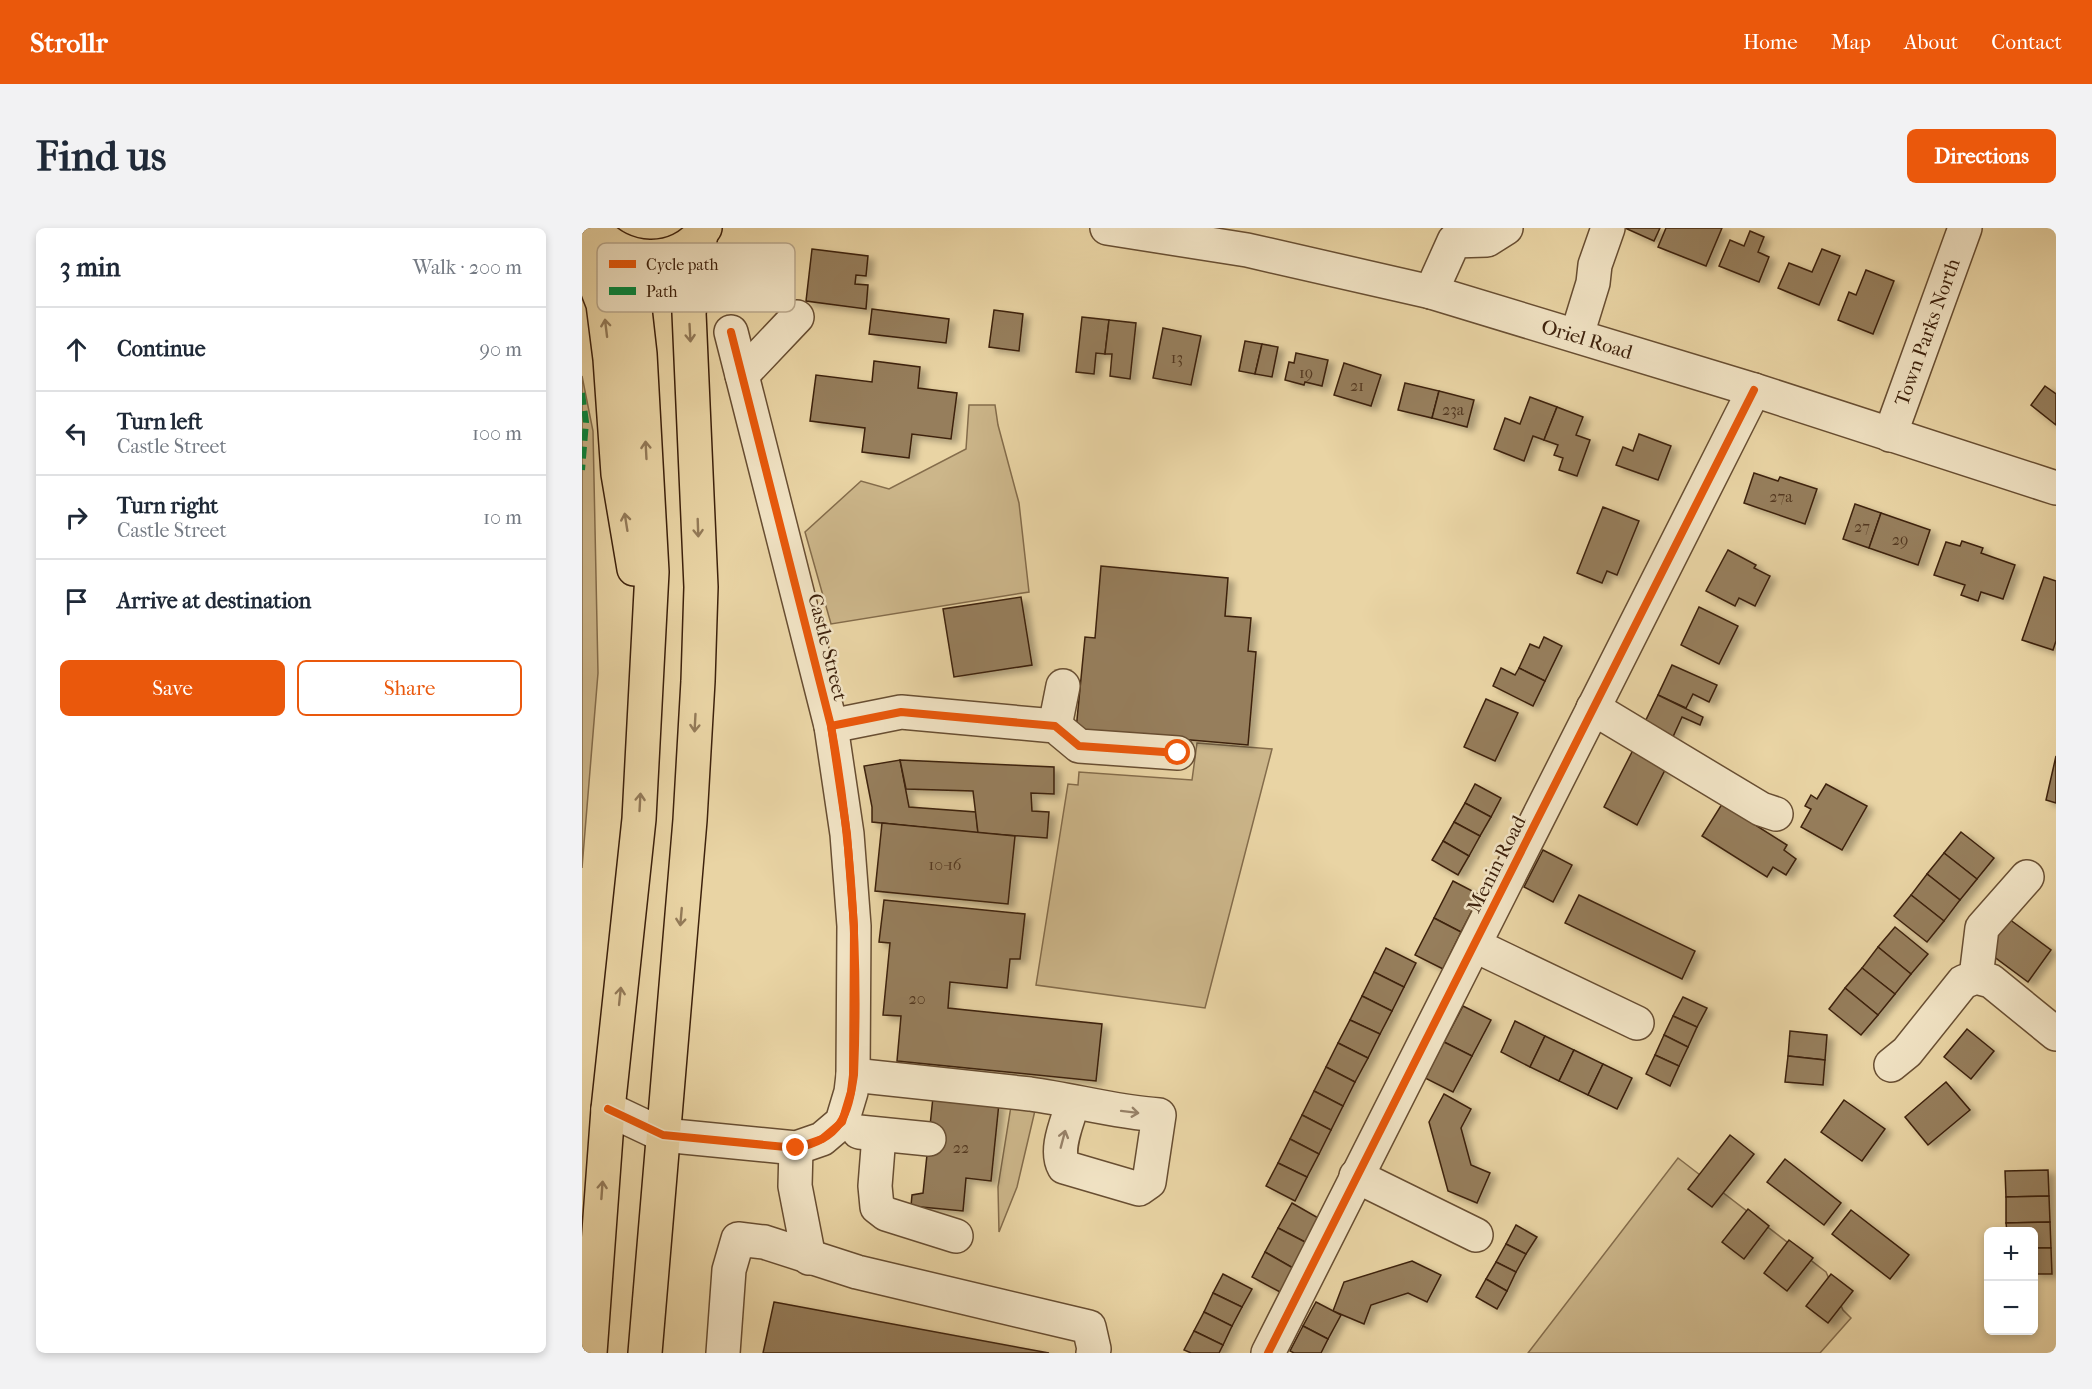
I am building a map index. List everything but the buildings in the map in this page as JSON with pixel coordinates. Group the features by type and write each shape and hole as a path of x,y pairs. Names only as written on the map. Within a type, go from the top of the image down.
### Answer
{"highway":[{"path":"691,243 703,231"},
{"path":"590,1353 608,1109 639,819 649,663 652,572 640,354 634,312"},
{"path":"645,1353 690,820 698,681 701,587 689,312"}],"street":[{"name":"Oriel Road","path":"1107,228 1246,250 1431,292 1754,390 2056,488"},
{"path":"1431,292 1454,241 1487,240 1506,228"},
{"path":"1577,335 1593,283 1595,265 1608,228"},
{"name":"Town Parks North","path":"1890,435 1965,228"},
{"path":"742,375 797,317"},
{"name":"Castle Street","path":"731,332 831,726 846,826 854,926 854,1075 842,1122"},
{"name":"Menin Road","path":"1269,1353 1356,1176 1754,390"},
{"path":"1055,726 1063,686"},
{"path":"1593,708 1752,804 1776,814"},
{"path":"831,726 901,712 1055,726 1079,746 1178,753"},
{"path":"1976,977 1982,928 2027,877"},
{"path":"1474,945 1637,1023"},
{"path":"1891,1065 1907,1052 1963,982 1976,977 1991,981 2056,1034"},
{"path":"854,1075 1030,1094 1073,1102"},
{"path":"608,1109 663,1136 796,1148 822,1140 842,1122 856,1132 929,1139"},
{"path":"879,1136 875,1186 877,1207 886,1214 956,1236"},
{"path":"796,1148 795,1186 810,1258"},
{"path":"1356,1176 1476,1235"},
{"path":"723,1353 729,1270 738,1239 764,1242 857,1272 1089,1327 1093,1353"}],"shaded area":[{"path":"582,376 593,431 598,673 582,868"},
{"path":"969,405 995,405 998,425 1019,503 1029,592 831,624 805,532 861,481 889,489 966,449"},
{"path":"1197,743 1272,749 1205,1008 1036,985 1068,784 1078,785 1079,772 1192,780"},
{"path":"1012,1100 1037,1102 1017,1187 999,1232 998,1187"},
{"path":"1678,1158 1826,1272 1843,1310 1851,1318 1820,1353 1528,1353"}],"marked path":[{"path":"582,393 586,422 582,470"}],"cycle path":[{"path":"608,1109 663,1135 796,1148 822,1139 842,1122 851,1092 854,926 847,834 831,726 731,332"},
{"path":"1268,1353 1754,390"}],"route":[{"path":"796,1148 822,1140 842,1122 854,1075 854,926 847,834 831,726 901,712 1055,726 1079,746 1178,753"}]}
